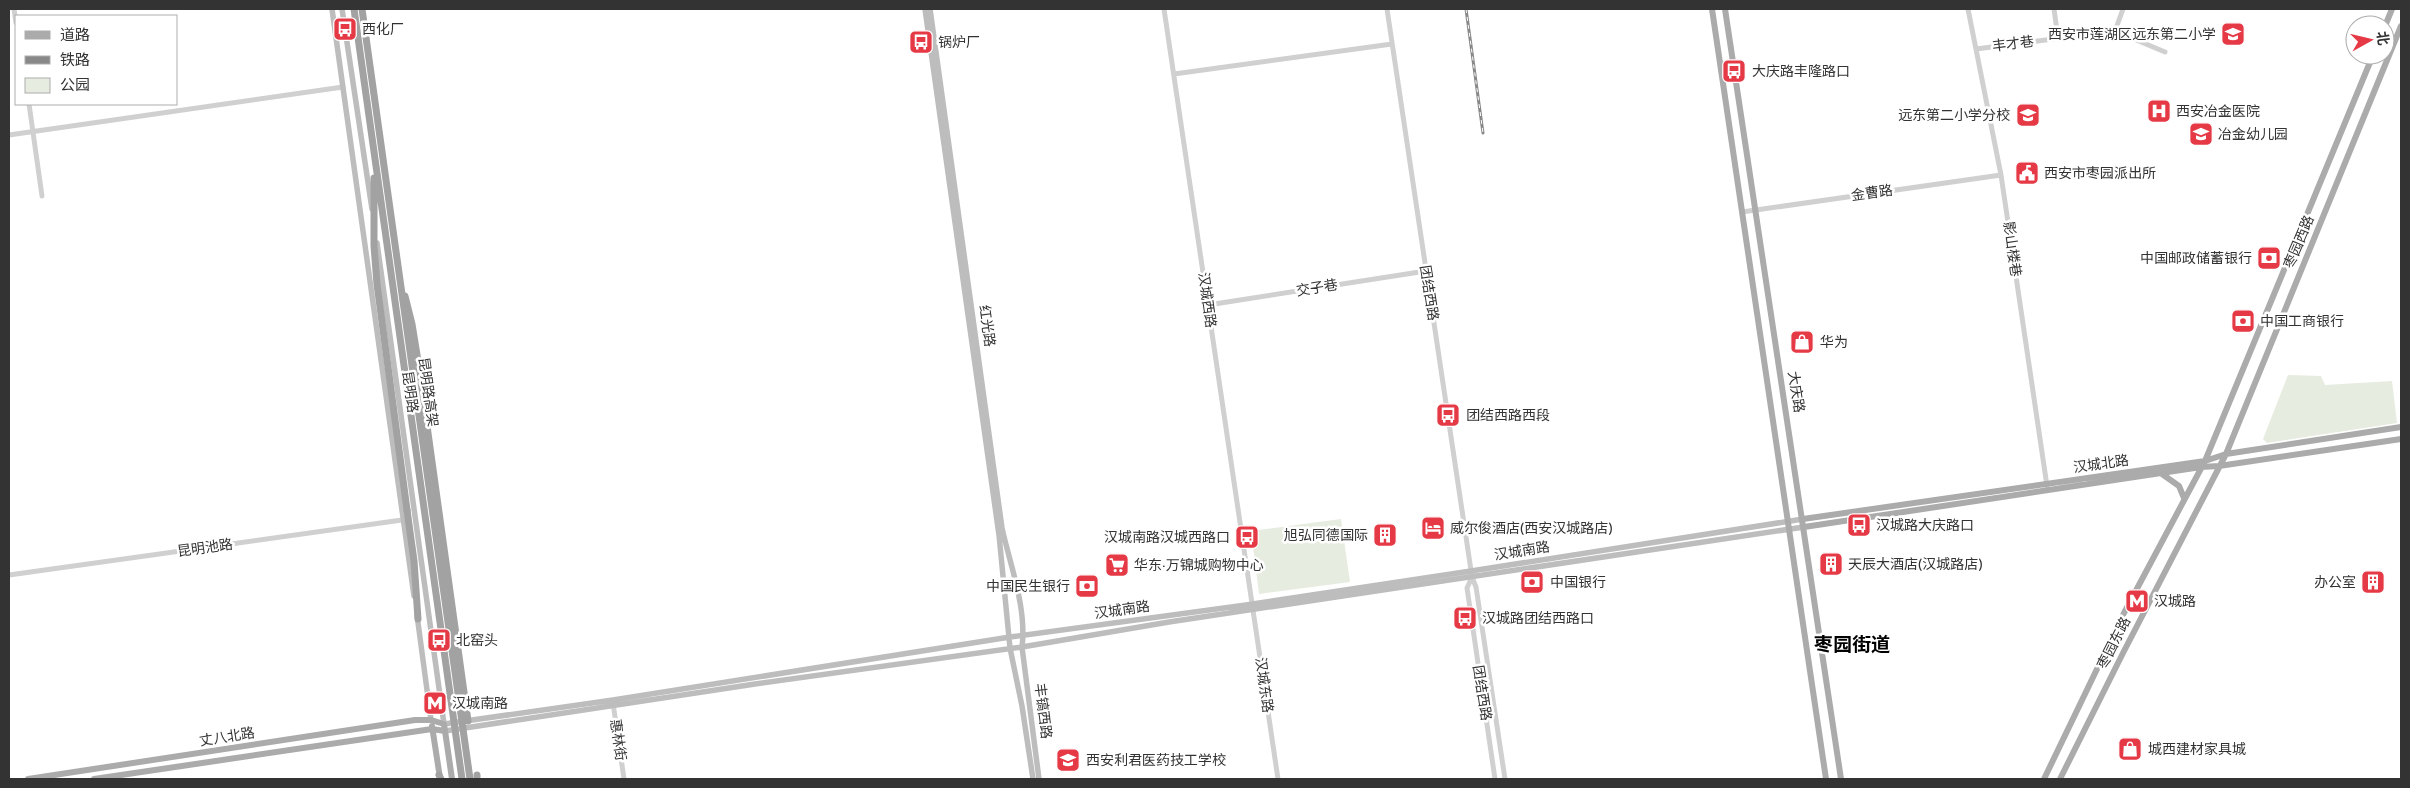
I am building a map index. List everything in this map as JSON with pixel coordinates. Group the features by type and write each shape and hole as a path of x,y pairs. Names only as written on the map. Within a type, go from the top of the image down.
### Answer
{"highway":[{"name":"昆明路高架","path":"354,9 462,779"},
{"name":"昆明路高架","path":"362,9 400,278 475,778"},
{"path":"374,153 374,246 377,284 408,510 418,619"},
{"path":"400,278 412,324 418,361 468,721"}],"main road":[{"name":"昆明路","path":"332,9 402,520 440,778"},
{"name":"昆明路","path":"342,9 452,779"},
{"name":"红光路","path":"925,9 999,535 1010,648"},
{"name":"红光路","path":"930,9 1002,528 1018,596 1023,635 1022,647"},
{"name":"大庆路","path":"1712,9 1826,779"},
{"name":"大庆路","path":"1725,9 1841,779"},
{"name":"枣园西路","path":"2219,466 2226,454 2401,26"},
{"name":"枣园西路","path":"2203,464 2369,65"},
{"name":"汉城北路","path":"1803,519 2161,473 2203,464 2226,454 2401,427"},
{"name":"汉城北路","path":"1804,527 2203,464 2219,466 2401,439"},
{"name":"枣园东路","path":"2044,779 2105,652 2203,464"},
{"name":"枣园东路","path":"2060,779 2219,466"},
{"path":"2161,473 2179,486 2184,498"},
{"name":"汉城南路","path":"1788,526 1803,519"},
{"name":"汉城南路","path":"444,727 468,721 613,703 1023,635 1253,606 1788,526 1804,527"},
{"name":"汉城南路","path":"444,727 1022,647 1253,606"},
{"name":"丰镐西路","path":"1022,647 1039,779"},
{"name":"丰镐西路","path":"1010,648 1022,706 1033,779"},
{"name":"丈八北路","path":"28,779 415,720 431,720"},
{"path":"431,720 444,727"},
{"name":"丈八北路","path":"94,779 444,727"}],"street":[{"name":"汉城西路","path":"1164,9 1250,591"},
{"name":"团结西路","path":"1387,9 1471,574 1476,587 1505,779"},
{"name":"影山楼巷","path":"1968,9 2001,175 2047,488"},
{"path":"2054,9 2058,38"},
{"path":"2115,31 2124,9"},
{"name":"丰才巷","path":"1976,49 2115,31 2165,52"},
{"path":"1174,74 1392,44"},
{"path":"9,134 343,87"},
{"path":"29,105 42,196"},
{"name":"金曹路","path":"1742,212 2001,175"},
{"name":"交子巷","path":"1208,305 1426,271"},
{"name":"昆明池路","path":"9,575 402,520"},
{"name":"团结西路","path":"1471,574 1467,588 1495,779"},
{"name":"汉城东路","path":"1250,591 1278,779"},
{"name":"惠林街","path":"613,703 624,779"}],"green space":[{"path":"2288,375 2321,376 2325,385 2392,381 2397,423 2267,443 2263,439"},
{"path":"1341,519 1350,582 1259,594 1251,531"}],"railway":[{"path":"1466,9 1483,133"}],"place":[{"name":"西化厂","path":"345,29"},
{"name":"西安市莲湖区远东第二小学","path":"2233,34"},
{"name":"锅炉厂","path":"921,42"},
{"name":"大庆路丰隆路口","path":"1734,71"},
{"name":"西安冶金医院","path":"2159,111"},
{"name":"远东第二小学分校","path":"2028,115"},
{"name":"冶金幼儿园","path":"2201,134"},
{"name":"西安市枣园派出所","path":"2027,173"},
{"name":"中国邮政储蓄银行","path":"2269,258"},
{"name":"中国工商银行","path":"2243,321"},
{"name":"华为","path":"1802,342"},
{"name":"团结西路西段","path":"1448,415"},
{"name":"汉城路大庆路口","path":"1859,525"},
{"name":"威尔俊酒店(西安汉城路店)","path":"1433,528"},
{"name":"旭弘同德国际","path":"1385,535"},
{"name":"汉城南路汉城西路口","path":"1247,537"},
{"name":"天辰大酒店(汉城路店)","path":"1831,564"},
{"name":"华东·万锦城购物中心","path":"1117,565"},
{"name":"中国银行","path":"1532,582"},
{"name":"办公室","path":"2373,582"},
{"name":"中国民生银行","path":"1087,586"},
{"name":"汉城路","path":"2137,601"},
{"name":"汉城路团结西路口","path":"1465,618"},
{"name":"北窑头","path":"439,640"},
{"name":"汉城南路","path":"435,703"},
{"name":"城西建材家具城","path":"2130,749"},
{"name":"西安利君医药技工学校","path":"1068,760"}],"district":[{"name":"枣园街道","path":"1852,645"}]}
